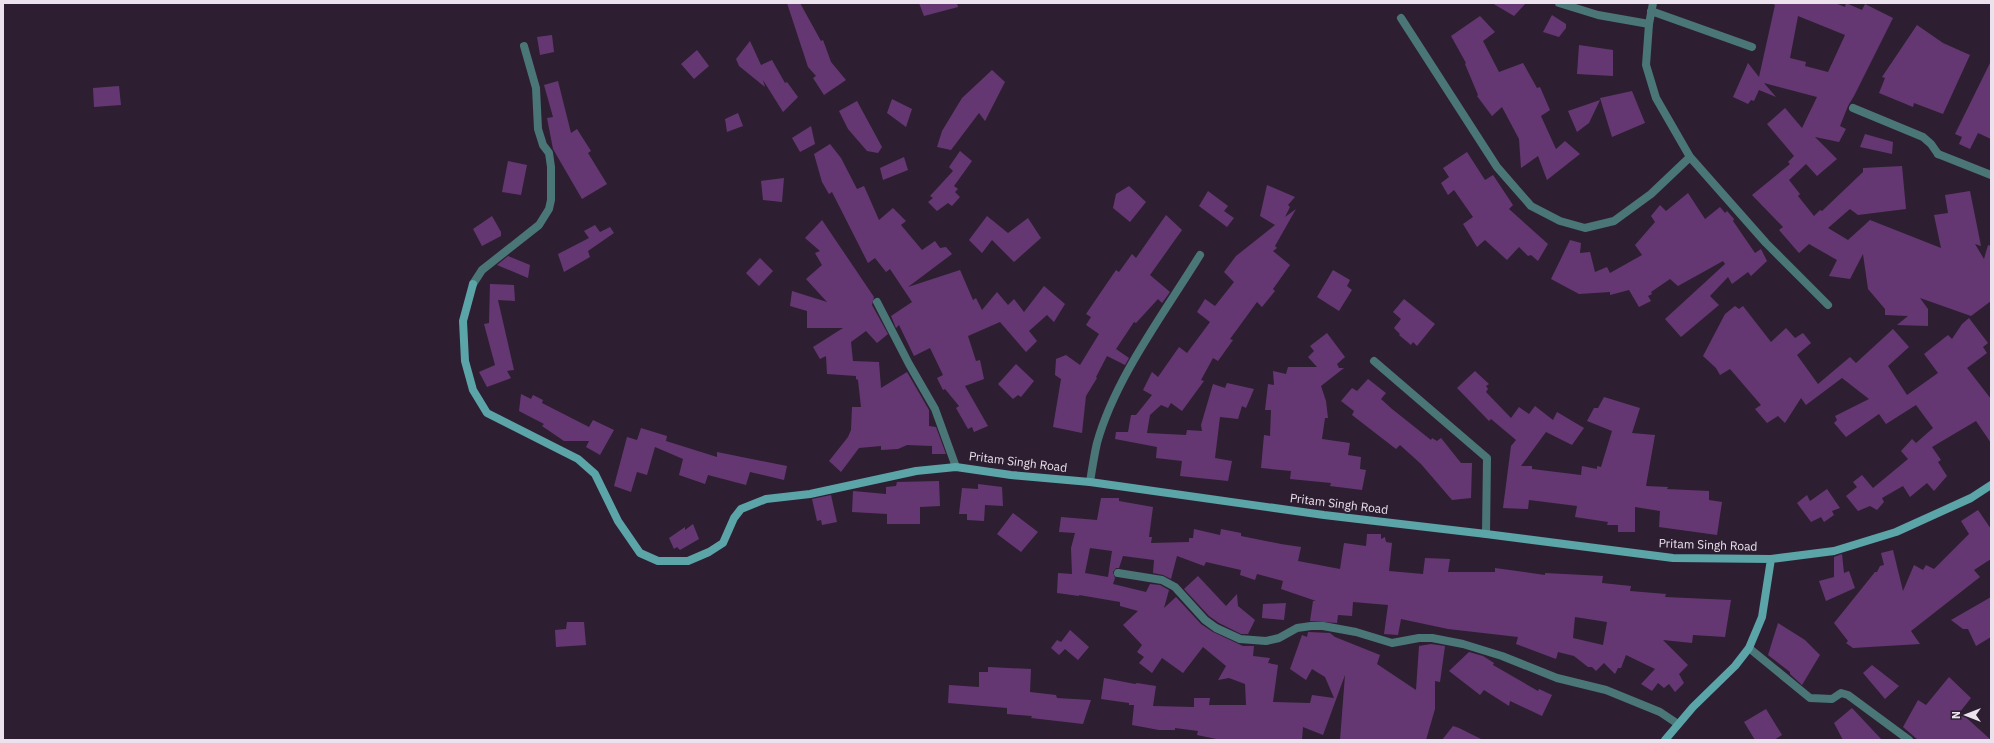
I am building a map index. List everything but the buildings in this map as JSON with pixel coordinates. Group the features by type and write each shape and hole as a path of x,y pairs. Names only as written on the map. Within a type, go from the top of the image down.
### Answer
{"street":[{"path":"1559,3 1598,15 1649,24"},
{"path":"1752,47 1652,7 1649,24 1646,65 1656,98 1690,157 1766,243 1828,305"},
{"path":"1401,18 1497,166 1531,206 1560,221 1585,228 1614,221 1651,194 1690,157"},
{"name":"Pritam Singh Road","path":"524,46 536,88 539,136 549,153 551,167 551,200 547,213 539,225 482,270 473,284 463,321 465,360 473,390 487,413 578,459 595,474 618,520 640,553 658,561 688,561 710,552 723,543 734,518 741,509 766,499 810,494 916,471 956,467 1011,475 1090,482 1324,516 1486,534 1673,558 1771,559 1834,551 1896,532 1972,498 1991,485"},
{"path":"1853,108 1923,137 1931,144 1938,154 1991,175"},
{"path":"1090,482 1097,443 1112,403 1134,361 1200,255"},
{"path":"878,302 909,364 935,409 956,467"},
{"path":"1374,361 1487,458 1486,534"},
{"name":"Pritam Singh Road","path":"1665,740 1693,707 1735,666 1749,648 1762,617 1771,559"},
{"path":"1118,573 1162,580 1175,587 1205,620 1216,628 1240,639 1266,641 1279,638 1297,628 1311,626 1323,626 1356,632 1392,643 1419,638 1432,638 1489,652 1557,678 1606,690 1660,712 1678,724"},
{"path":"1749,648 1810,698 1832,699 1841,693 1848,695 1909,740"}]}
